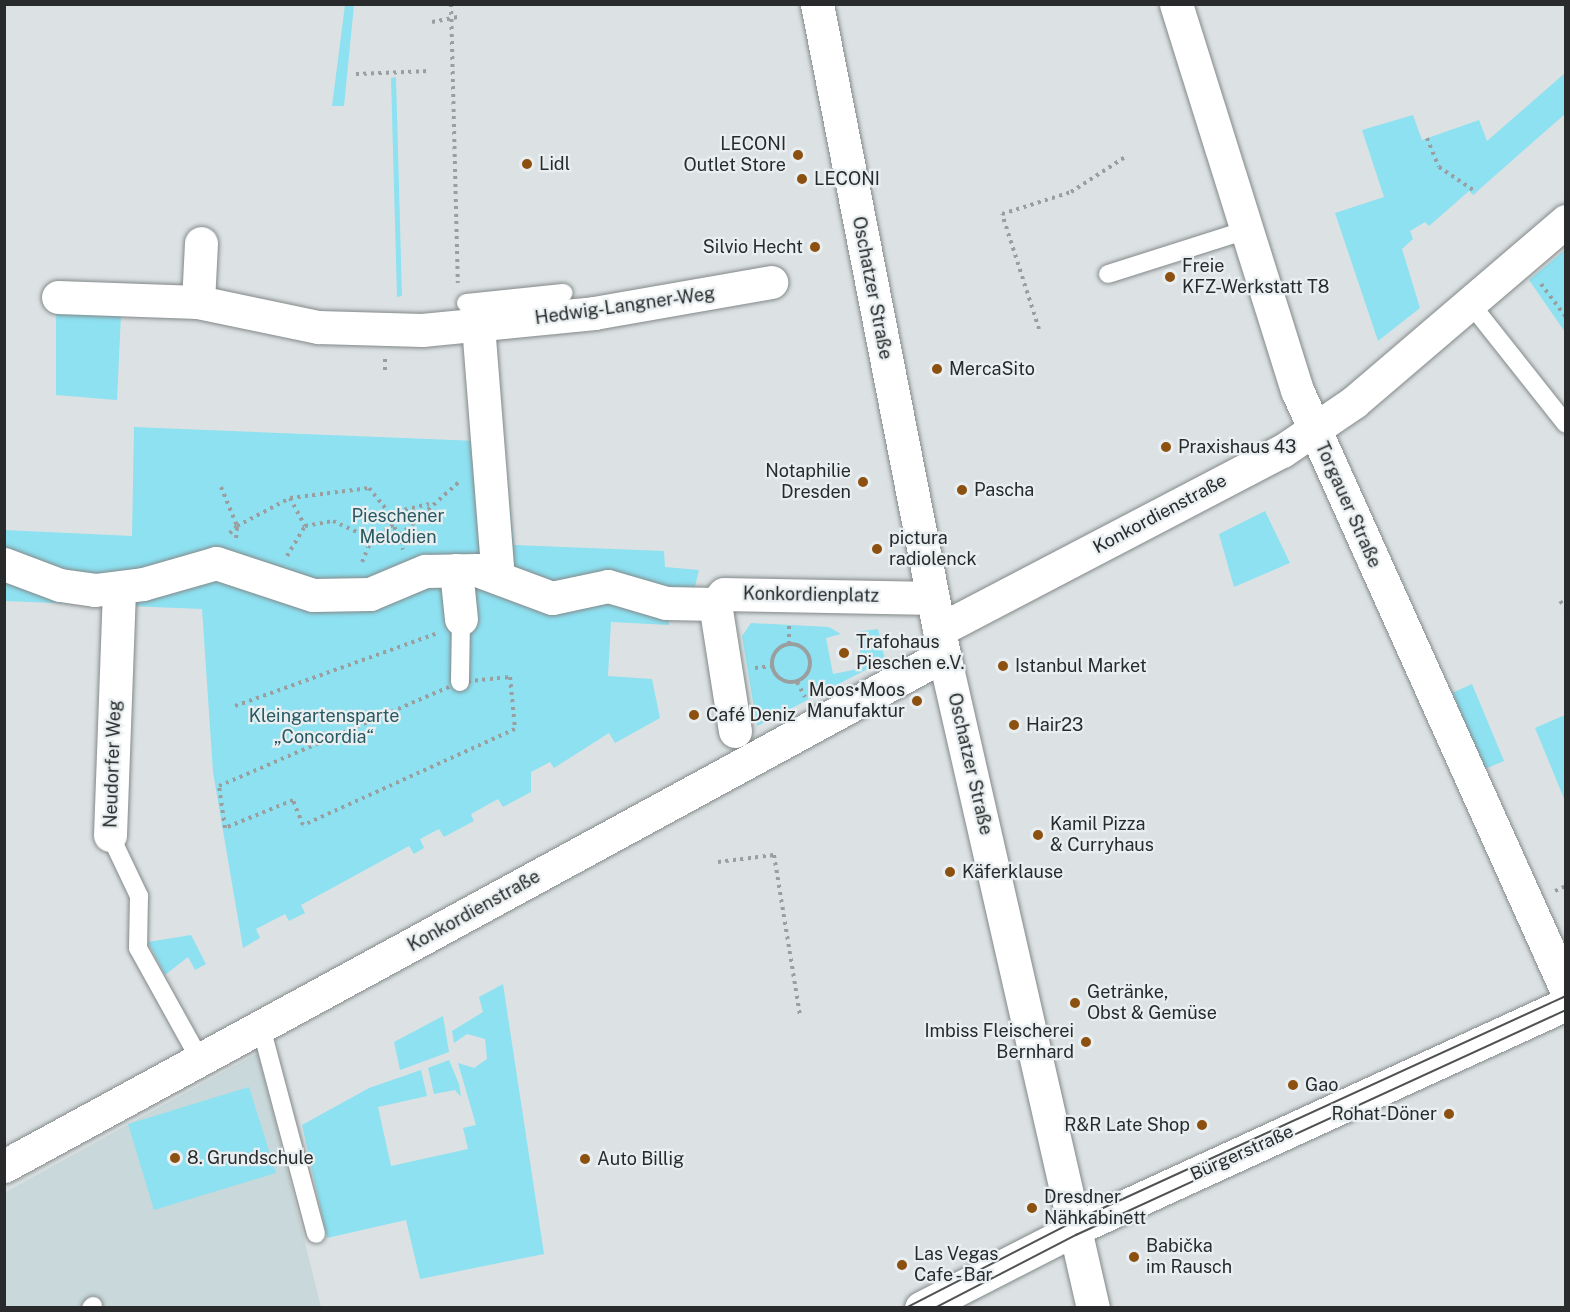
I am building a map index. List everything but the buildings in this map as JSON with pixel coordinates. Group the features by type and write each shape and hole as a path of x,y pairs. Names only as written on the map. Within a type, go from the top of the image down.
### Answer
{"street":[{"name":"Oschatzer Straße","path":"817,4 932,598 1077,1228 1078,1261 1093,1308"},
{"name":"Torgauer Straße","path":"1176,4 1247,230 1314,429 1566,989"},
{"name":"Konkordienstraße","path":"4,1166 261,1026 1282,451 1314,429 1470,303 1566,221"},
{"path":"198,302 201,243"},
{"name":"Hedwig-Langner-Weg","path":"58,297 198,302 318,327 616,310 771,282"},
{"path":"468,318 492,458 498,577"},
{"path":"4,564 67,587 119,589 194,565 234,566 266,581 342,597 370,594 440,571 460,623"},
{"name":"Konkordienplatz","path":"440,571 498,577 552,598 608,585 685,606 715,603 724,594 932,598"},
{"name":"Neudorfer Weg","path":"110,835 123,662 119,589"},
{"path":"715,603 735,731"},
{"name":"Bürgerstraße","path":"921,1308 1077,1228 1566,1004"}],"lane":[{"path":"1108,274 1247,230"},
{"path":"468,318 563,293"},
{"path":"1470,303 1566,424"},
{"path":"460,623 460,682"},
{"name":"Neudorfer Weg","path":"110,835 139,896 138,948 200,1060"},
{"path":"261,1026 316,1234"}],"path":[{"path":"451,4 468,318"},
{"path":"432,22 458,17"},
{"path":"356,74 430,71"},
{"path":"1427,138 1439,167 1476,192"},
{"path":"1039,329 1002,214 1071,192 1125,157"},
{"path":"1534,276 1566,317"},
{"path":"400,535 430,504 492,458"},
{"path":"221,487 237,526 234,566"},
{"path":"237,526 290,498 369,488 389,513 400,535 404,554 440,571"},
{"path":"290,498 305,526"},
{"path":"389,513 430,504"},
{"path":"266,581 305,526 333,521 372,539 394,524"},
{"path":"1560,601 1566,608"},
{"path":"235,706 460,623"},
{"path":"789,644 801,646 811,660 808,672 797,682 783,681 772,666 777,650 789,644"},
{"path":"510,677 515,729 303,825 293,800 225,828 219,786 460,682 510,677"},
{"path":"718,862 774,855 800,1014"},
{"path":"1560,889 1566,886"}],"shaded area":[{"name":"8. Grundschule","path":"258,1053 321,1307 5,1307 4,1193"}],"green space":[{"path":"345,5 354,5 344,106 332,106"},
{"path":"1565,73 1565,114 1473,195 1469,191 1429,226 1425,222 1410,231 1413,239 1402,249 1420,308 1378,341 1335,213 1384,197 1362,130 1413,115 1422,140 1479,120 1487,141"},
{"path":"396,77 402,296 397,297 391,78"},
{"path":"1565,250 1565,332 1529,280"},
{"path":"56,311 121,314 117,400 56,395"},
{"path":"134,427 503,442 514,545 664,551 665,567 699,570 693,595 667,590 669,625 611,622 608,676 652,679 660,718 615,743 609,733 554,768 550,762 531,772 531,792 503,807 498,799 471,814 474,821 444,837 439,829 420,839 424,848 414,854 409,846 301,905 305,913 289,921 285,914 256,929 260,938 243,948 213,772 202,609 5,601 4,530 132,536"},
{"path":"1265,511 1290,563 1234,587 1219,534"},
{"path":"751,623 829,627 841,634 826,638 833,674 863,668 856,632 878,629 885,660 757,726 742,636"},
{"path":"1472,684 1504,761 1485,769 1452,693"},
{"path":"1566,715 1565,801 1535,728"},
{"path":"191,935 206,964 195,970 188,957 165,975 148,942"},
{"path":"503,984 544,1254 420,1279 406,1220 327,1238 302,1125 369,1088 421,1070 427,1096 378,1107 391,1166 468,1149 463,1128 476,1125 458,1063 474,1068 487,1059 485,1039 467,1034 454,1043 452,1031 483,1012 479,997"},
{"path":"443,1016 449,1052 400,1070 394,1042"},
{"path":"449,1060 459,1084 461,1097 455,1090 434,1094 428,1068"},
{"path":"249,1087 276,1173 154,1210 128,1124"}],"tram line":[{"path":"906,1308 1077,1220 1566,996"},
{"path":"935,1308 1076,1235 1566,1010"}],"place":[{"name":"LECONI Outlet Store","path":"798,155"},
{"name":"Lidl","path":"527,164"},
{"name":"LECONI","path":"802,179"},
{"name":"Silvio Hecht","path":"815,247"},
{"name":"Freie KFZ-Werkstatt T8","path":"1170,277"},
{"name":"MercaSito","path":"937,369"},
{"name":"Praxishaus 43","path":"1166,447"},
{"name":"Notaphilie Dresden","path":"863,482"},
{"name":"Pascha","path":"962,490"},
{"name":"pictura radiolenck","path":"877,549"},
{"name":"Trafohaus Pieschen e.V.","path":"844,653"},
{"name":"Istanbul Market","path":"1003,666"},
{"name":"Moos•Moos Manufaktur","path":"917,701"},
{"name":"Café Deniz","path":"694,715"},
{"name":"Hair23","path":"1014,725"},
{"name":"Kamil Pizza & Curryhaus","path":"1038,835"},
{"name":"Käferklause","path":"950,872"},
{"name":"Getränke, Obst & Gemüse","path":"1075,1003"},
{"name":"Imbiss Fleischerei Bernhard","path":"1086,1042"},
{"name":"Gao","path":"1293,1085"},
{"name":"Rohat-Döner","path":"1449,1114"},
{"name":"R&R Late Shop","path":"1202,1125"},
{"name":"8. Grundschule","path":"175,1158"},
{"name":"Auto Billig","path":"585,1159"},
{"name":"Dresdner Nähkabinett","path":"1032,1208"},
{"name":"Babička im Rausch","path":"1134,1257"},
{"name":"Las Vegas Cafe - Bar","path":"902,1265"}],"park label":[{"name":"Pieschener Melodien","path":"398,527"},
{"name":"Kleingartensparte „Concordia“","path":"324,727"}]}
